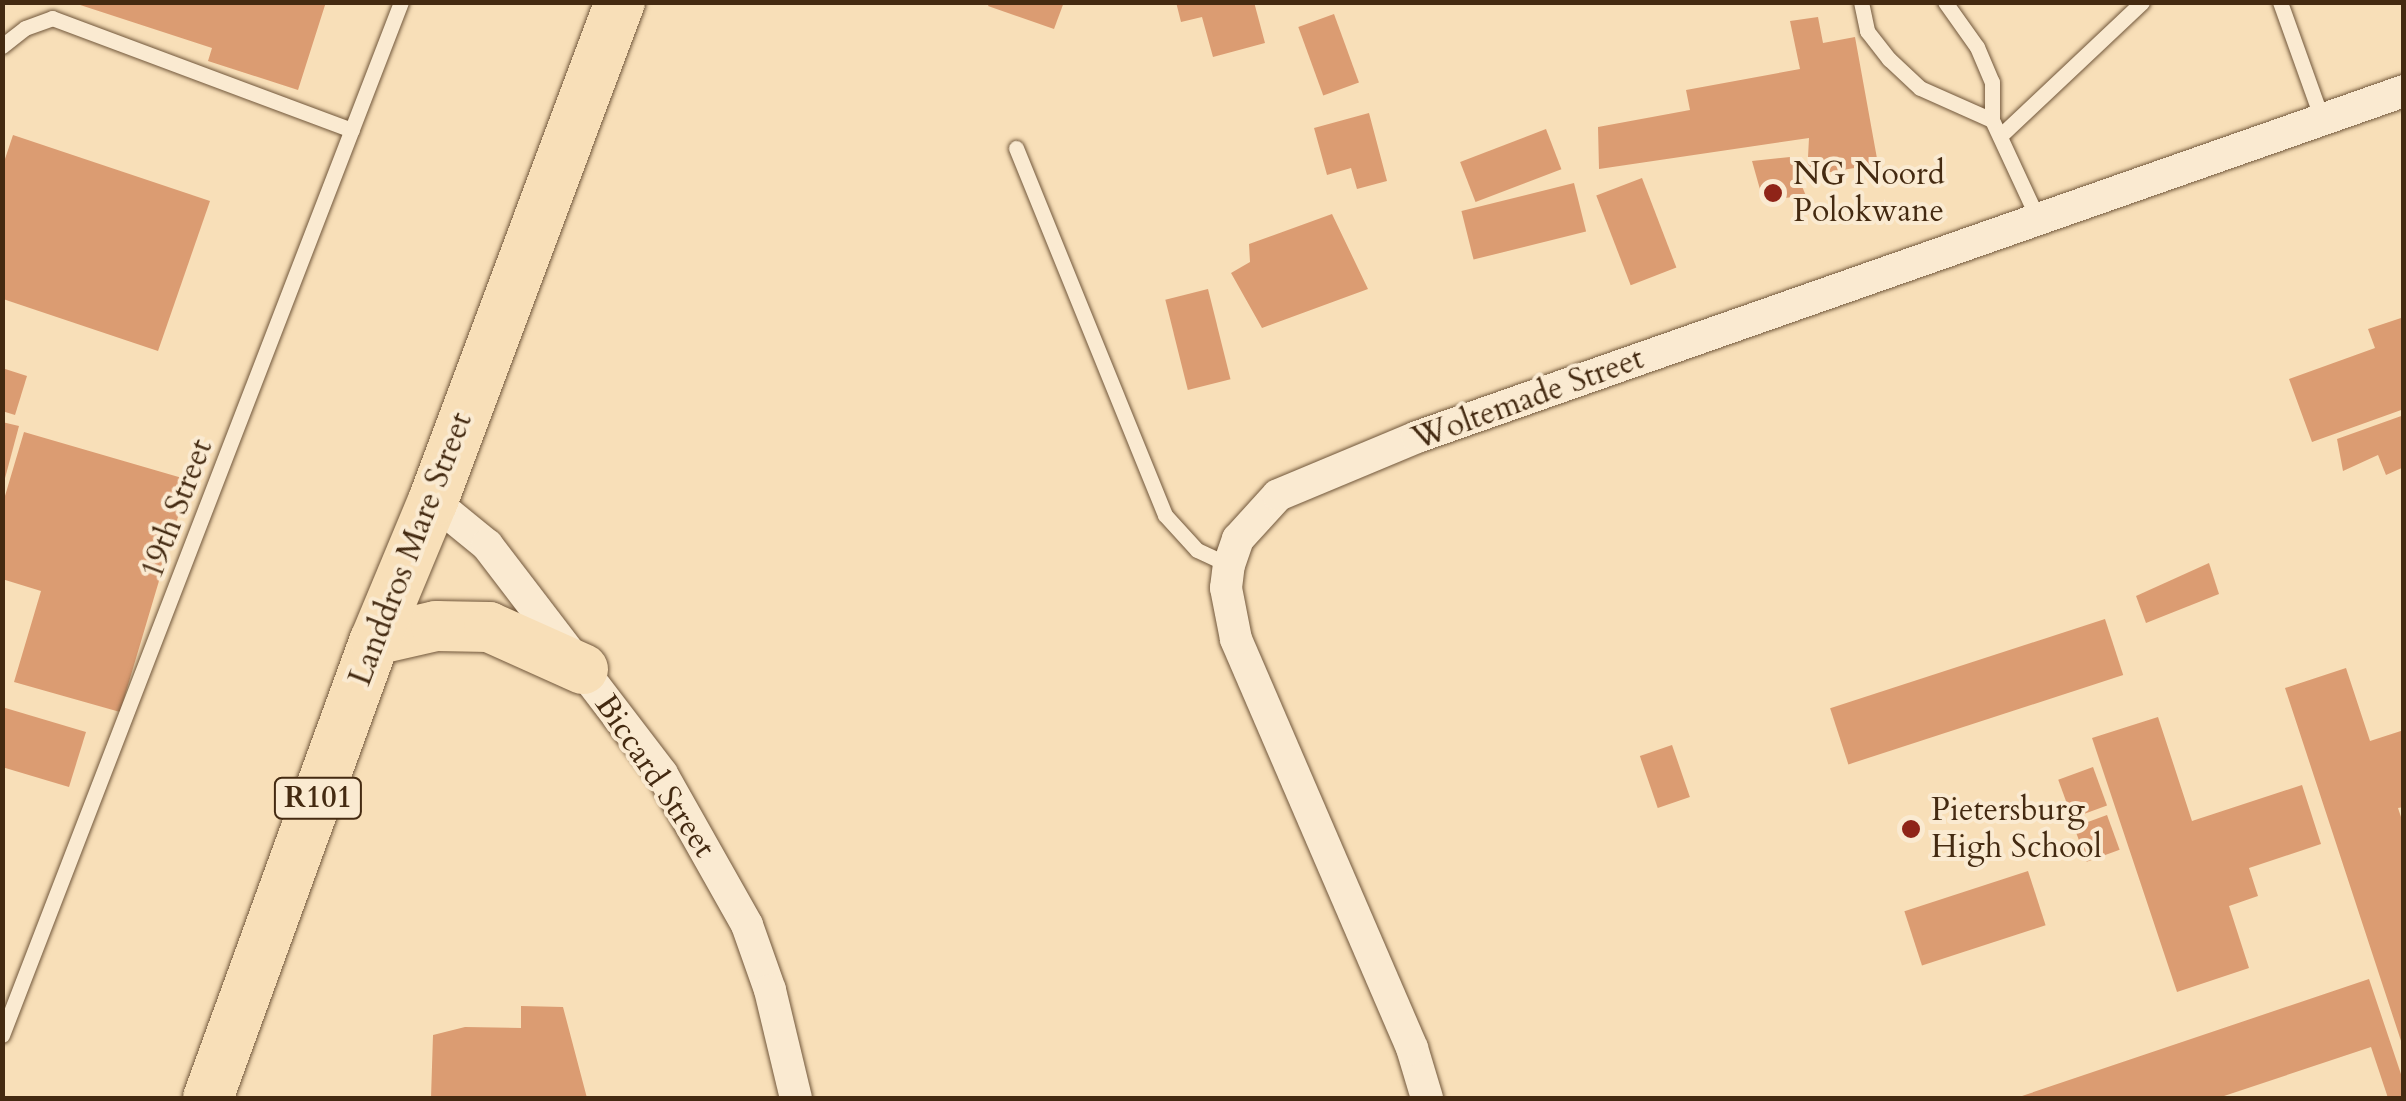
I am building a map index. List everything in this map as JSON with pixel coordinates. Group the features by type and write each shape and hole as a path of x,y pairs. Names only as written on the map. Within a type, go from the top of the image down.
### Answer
{"main road":[{"name":"Landdros Mare Street","path":"208,1098 375,640 433,500 620,2"},
{"path":"375,640 436,626 489,626 583,669"}],"street":[{"name":"Woltemade Street","path":"1229,564 1238,539 1278,495 1320,476 2404,90"},
{"name":"Biccard Street","path":"433,500 488,545 662,774 747,925 770,990 796,1098"},
{"path":"1229,564 1226,588 1236,639 1412,1048 1426,1098"}],"lane":[{"name":"19th Street","path":"2,1035 401,2"},
{"path":"1861,2 1867,31 1888,59 1920,88 1992,120"},
{"path":"1945,2 1977,48 1992,82 1992,120 2038,219"},
{"path":"2000,136 2142,2"},
{"path":"2280,2 2322,119"},
{"path":"2,46 25,28 52,18 352,130"},
{"path":"1016,148 1165,515 1198,550 1229,564"}],"building":[{"path":"71,2 326,2 298,90 208,61 212,48"},
{"path":"990,2 1064,2 1054,29 988,6"},
{"path":"1176,2 1254,2 1265,43 1213,57 1202,17 1181,22"},
{"path":"1334,14 1359,83 1323,96 1298,27"},
{"path":"1818,17 1823,43 1855,37 1878,164 1807,176 1809,138 1599,169 1598,127 1690,110 1686,90 1800,69 1790,21"},
{"path":"1369,113 1387,181 1357,189 1351,168 1327,175 1314,128"},
{"path":"1546,129 1561,169 1476,202 1460,162"},
{"path":"13,135 210,201 158,351 3,299 3,165"},
{"path":"1790,157 1806,196 1763,200 1752,161"},
{"path":"1642,178 1676,268 1631,285 1596,196"},
{"path":"1574,183 1586,232 1474,260 1461,211"},
{"path":"1332,214 1368,289 1262,328 1231,273 1250,262 1249,244"},
{"path":"1208,289 1230,379 1188,390 1165,300"},
{"path":"2404,317 2404,409 2312,442 2289,379 2375,348 2368,329"},
{"path":"2,368 27,376 15,415 2,411"},
{"path":"2404,415 2404,467 2386,475 2378,455 2343,471 2337,439"},
{"path":"2,422 19,426 4,482 2,482"},
{"path":"24,432 189,480 120,712 14,682 41,591 2,579 2,506"},
{"path":"2209,563 2219,594 2146,623 2136,596"},
{"path":"2105,619 2123,675 1848,764 1830,708"},
{"path":"2346,668 2370,741 2404,730 2404,807 2398,808 2404,826 2403,1047 2285,688"},
{"path":"2,707 86,732 69,787 2,767"},
{"path":"2158,717 2192,821 2302,785 2321,844 2249,868 2258,896 2229,906 2249,968 2177,992 2092,738"},
{"path":"1672,745 1690,797 1658,808 1640,756"},
{"path":"2093,767 2107,806 2072,818 2058,780"},
{"path":"2107,815 2120,850 2087,862 2074,827"},
{"path":"2028,871 2046,925 1922,965 1904,911"},
{"path":"2369,979 2404,1083 2404,1098 2388,1098 2371,1047 2218,1098 2016,1098"},
{"path":"521,1006 563,1007 587,1098 431,1098 433,1035 465,1027 521,1028"}],"place":[{"name":"NG Noord Polokwane","path":"1773,193"},
{"name":"Pietersburg High School","path":"1911,829"}]}
